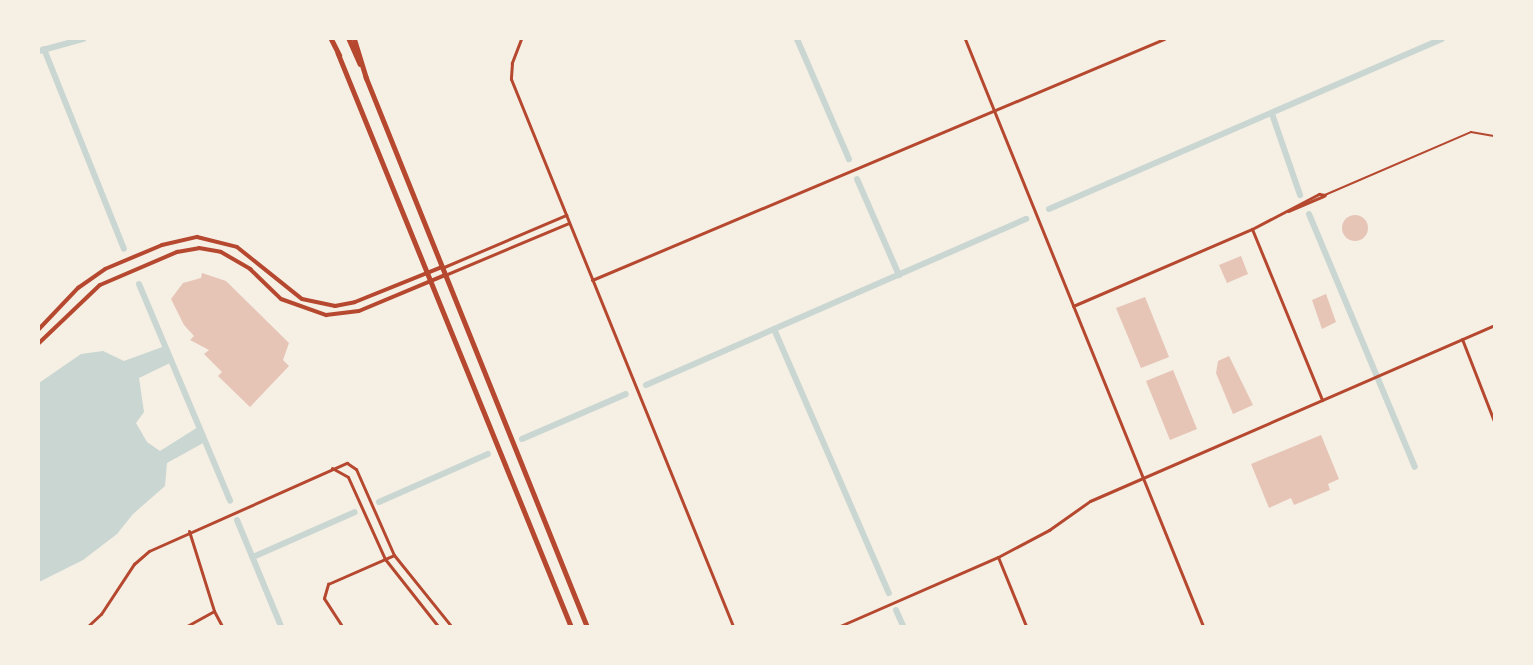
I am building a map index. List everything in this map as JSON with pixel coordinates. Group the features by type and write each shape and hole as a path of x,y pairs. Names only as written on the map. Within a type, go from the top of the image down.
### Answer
{"highway":[{"path":"332,39 339,55"},
{"path":"354,39 366,78"}],"main road":[{"path":"349,39 587,626"},
{"path":"339,55 571,626"}],"street":[{"path":"521,39 512,63 511,79 733,626"},
{"path":"965,39 1203,626"},
{"path":"592,280 1164,39"},
{"path":"1073,306 1252,229 1288,211 1316,202 1325,195"},
{"path":"39,329 94,275 162,245 198,237 237,247 283,287 302,299 327,305 355,302 566,215"},
{"path":"39,343 100,285 166,255 199,248 232,257 281,299 326,315 359,311 569,223"},
{"path":"1252,229 1322,400"},
{"path":"198,237 199,248"},
{"path":"94,275 100,285"},
{"path":"840,626 998,557 1049,530 1090,501 1494,325"},
{"path":"1462,339 1494,421"},
{"path":"88,626 101,614 134,564 166,540 347,463 356,469 394,555 452,626"},
{"path":"332,468 348,477 385,559 438,626"},
{"path":"189,531 214,611 222,626"},
{"path":"342,626 324,597 328,584 394,555"},
{"path":"998,557 1026,626"},
{"path":"187,626 214,611"}],"lane":[{"path":"1325,195 1471,132 1494,136"}],"shaded area":[{"path":"165,346 172,362 139,378 144,412 136,423 147,442 160,451 198,427 205,442 167,463 165,486 133,514 117,534 83,560 39,582 39,383 81,354 103,351 124,361"}],"building":[{"path":"1355,215 1364,219 1368,228 1364,237 1355,241 1346,237 1342,228 1346,219"},
{"path":"1241,256 1248,274 1227,283 1219,265"},
{"path":"202,273 226,281 289,343 283,360 289,366 250,407 218,376 222,372 204,354 209,350 190,340 194,336 184,325 171,299 183,283 201,278"},
{"path":"1326,294 1336,322 1322,329 1312,300"},
{"path":"1145,297 1169,357 1141,368 1116,308"},
{"path":"1229,356 1253,405 1233,414 1216,373 1218,361"},
{"path":"1173,370 1197,429 1170,440 1146,381"},
{"path":"1321,435 1339,479 1328,484 1330,490 1294,505 1291,498 1269,508 1251,464"}],"waterway":[{"path":"39,51 83,39"},
{"path":"797,39 849,159"},
{"path":"1049,209 1442,39"},
{"path":"44,49 124,249"},
{"path":"1272,114 1300,195"},
{"path":"857,179 899,275"},
{"path":"1309,214 1415,467"},
{"path":"646,385 1026,219"},
{"path":"139,284 230,501"},
{"path":"774,329 889,593"},
{"path":"522,439 626,394"},
{"path":"379,502 488,454"},
{"path":"253,557 355,512"},
{"path":"237,520 281,626"},
{"path":"896,610 903,626"}]}
